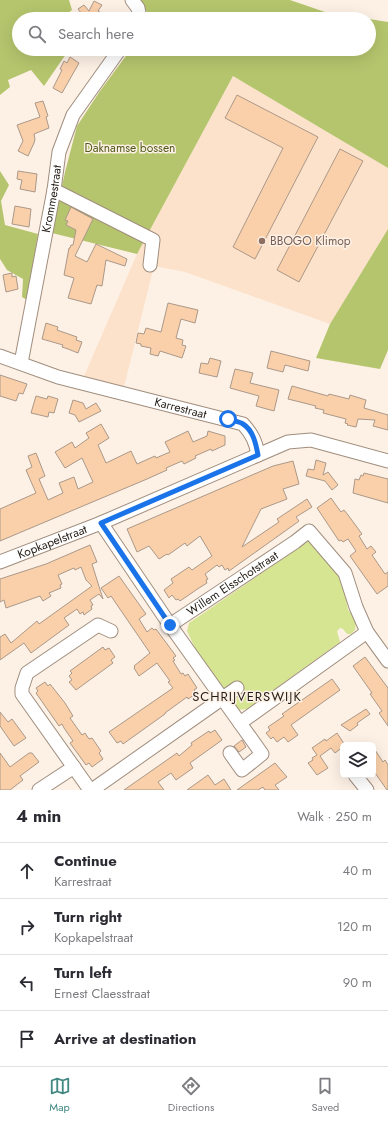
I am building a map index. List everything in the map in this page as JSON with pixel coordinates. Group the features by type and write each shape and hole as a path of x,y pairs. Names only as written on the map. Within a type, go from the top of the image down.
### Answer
{"street":[{"path":"132,0 138,8 139,12"},
{"name":"Krommestraat","path":"20,363 54,190 59,152 73,115 115,56"},
{"path":"54,190 153,240 150,265"},
{"name":"Karrestraat","path":"0,356 58,376 243,424 251,432 256,443 258,455"},
{"path":"258,455 288,442 311,440 388,462"},
{"name":"Kopkapelstraat","path":"0,562 101,523 258,455"},
{"path":"101,523 170,625 262,754 242,770 230,753"},
{"name":"Willem Elsschotstraat","path":"170,625 295,542 309,531 345,573 356,607 367,632"},
{"path":"110,631 98,625 27,673 22,688 22,694 91,790 237,688"},
{"path":"240,723 367,632 388,661"},
{"path":"39,790 74,767"},
{"path":"357,778 367,790"}],"shaded area":[{"name":"BBOGO Klimop","path":"233,76 388,168 388,229 330,324 185,272 154,266 124,387 84,376 137,254"}],"green space":[{"path":"0,0 69,0 72,10 69,12 12,12 12,56 65,56 44,86 31,70 8,80 10,87 0,95"},
{"path":"140,0 290,0 325,12 147,12"},
{"name":"Daknamse bossen","path":"376,20 388,22 388,168 233,76 137,254 52,233 65,172 77,126 126,56 376,56"},
{"path":"0,171 9,185 1,201 5,225 38,234 27,300 22,297 23,279 7,270 0,259"},
{"path":"388,229 388,350 380,369 316,358 330,324"},
{"path":"309,541 342,577 348,610 353,615 356,622 355,630 351,634 347,634 340,628 337,631 340,642 247,709 238,710 225,689 222,687 195,648 187,631 189,623"}],"building":[{"path":"94,1 102,5 98,11 100,12 80,12 78,9 84,5 89,11"},
{"path":"70,57 79,63 62,93 53,88 62,70 60,69 64,61 67,63"},
{"path":"237,95 318,137 255,259 233,247 283,148 225,118"},
{"path":"43,101 48,116 46,117 49,128 34,134 34,143 28,156 18,151 23,141 17,125 40,117 35,103"},
{"path":"340,149 363,161 299,282 277,270"},
{"path":"18,171 37,174 35,192 20,189 22,180 17,179"},
{"path":"15,206 31,209 29,227 12,224"},
{"path":"71,207 93,219 75,256 87,262 96,244 127,259 125,266 106,260 102,286 97,285 91,304 68,298 74,278 64,275 69,248 73,245 76,230 66,225 68,221 65,220"},
{"path":"12,273 12,277 16,276 18,289 6,292 3,275"},
{"path":"168,303 198,310 195,323 181,319 176,338 183,340 182,345 186,346 182,358 160,351 158,356 150,354 151,348 141,346 141,344 136,343 138,333 144,334 146,328 161,332"},
{"path":"46,323 58,327 57,330 77,337 76,340 82,342 78,353 62,347 63,345 42,339"},
{"path":"271,351 310,361 308,371 285,365 283,372 267,368"},
{"path":"210,358 221,361 217,377 199,373 201,363 208,364"},
{"path":"235,369 253,373 250,383 279,390 274,411 256,406 259,396 230,388"},
{"path":"0,375 27,384 23,394 19,393 16,401 0,396"},
{"path":"292,386 328,396 329,394 349,399 350,395 366,400 364,408 388,415 388,430 373,426 375,420 358,419 356,427 347,425 348,424 345,423 346,419 323,413 324,410 315,408 316,406 288,399"},
{"path":"36,396 47,399 48,396 58,399 54,413 49,412 48,417 31,413"},
{"path":"73,400 83,403 86,409 96,403 101,411 79,422 75,415 69,413"},
{"path":"101,424 109,438 98,445 106,463 131,451 137,464 155,456 156,458 170,452 165,442 188,431 193,442 207,436 208,431 225,436 225,445 195,456 196,458 184,464 182,461 147,479 0,541 0,509 36,493 26,470 32,467 28,456 36,453 45,476 39,479 48,500 63,493 59,483 74,477 78,489 93,482 82,458 65,468 55,452 72,442 75,448 89,438 86,433"},
{"path":"316,460 326,463 323,475 328,472 338,485 332,490 325,481 306,476 308,469 314,470"},
{"path":"293,461 299,484 283,489 287,499 261,509 242,547 279,522 277,519 307,499 312,507 296,517 299,521 229,571 228,568 225,570 222,565 219,567 217,565 205,574 208,579 206,580 207,583 180,601 178,599 176,600 172,595 169,598 164,590 173,583 171,579 189,567 192,570 212,556 200,536 187,546 185,543 168,555 167,554 159,559 149,546 137,552 127,529 273,466"},
{"path":"364,473 388,479 388,503 353,493 355,479 359,480 361,475 363,476"},
{"path":"331,498 341,512 344,510 362,534 359,536 367,549 371,546 376,552 372,555 385,574 388,572 388,586 377,594 350,556 356,551 348,539 343,542 341,540 339,541 317,508"},
{"path":"90,545 97,562 92,564 103,599 99,594 90,600 93,605 91,606 92,609 84,615 83,612 80,614 77,609 64,618 69,625 31,653 24,643 0,660 0,637 5,634 11,643 37,621 39,624 92,586 86,580 81,567 75,570 74,568 58,575 62,584 60,585 61,588 49,593 51,596 43,601 40,596 6,608 4,600 0,602 0,579 46,564"},
{"path":"119,576 146,614 139,619 147,632 152,628 154,630 156,629 176,656 173,658 175,660 173,661 181,674 183,673 185,676 188,674 197,688 194,690 197,693 188,699 187,697 123,744 121,741 117,743 109,732 173,688 168,682 170,681 157,663 139,676 134,668 134,666 150,653 111,596 108,598 101,588"},
{"path":"103,647 105,650 109,648 115,657 111,660 113,663 76,690 69,682 72,680 69,676 72,673 70,671"},
{"path":"365,657 388,688 388,726 379,713 382,711 370,694 372,693 353,666"},
{"path":"332,679 340,690 291,725 298,735 288,742 284,737 277,742 273,737 271,739 266,733 270,730 268,727 284,716 282,714"},
{"path":"45,682 48,686 50,684 65,703 73,716 70,718 82,735 85,733 89,739 92,738 101,751 99,753 103,759 92,767 89,763 86,765 70,743 73,741 62,724 59,726 36,693 38,691 36,688"},
{"path":"366,709 370,714 357,723 358,725 350,731 341,725"},
{"path":"0,712 8,722 12,719 26,738 14,746 0,726"},
{"path":"215,730 222,740 190,763 193,768 176,780 171,773 158,782 164,790 124,790 177,753 179,756 192,745 191,743 209,731 210,733"},
{"path":"337,733 343,742 340,742 340,749 335,753 331,748 320,756 328,768 317,775 308,763 317,755 312,748 325,739 326,741"},
{"path":"242,740 246,747 239,752 234,746"},
{"path":"376,752 383,762 385,760 388,765 387,790 376,774"},
{"path":"0,753 10,767 29,753 32,753 39,762 20,776 23,780 10,790 0,790"},
{"path":"275,763 287,777 275,785 279,790 265,790 263,787 258,790 237,790"},
{"path":"208,775 215,785 224,779 231,790 187,790"}],"place":[{"name":"BBOGO Klimop","path":"262,241"}],"district":[{"name":"SCHRIJVERSWIJK","path":"247,696"}],"route":[{"path":"170,625 101,523 258,455 256,443 251,432 243,424 228,419"}]}
